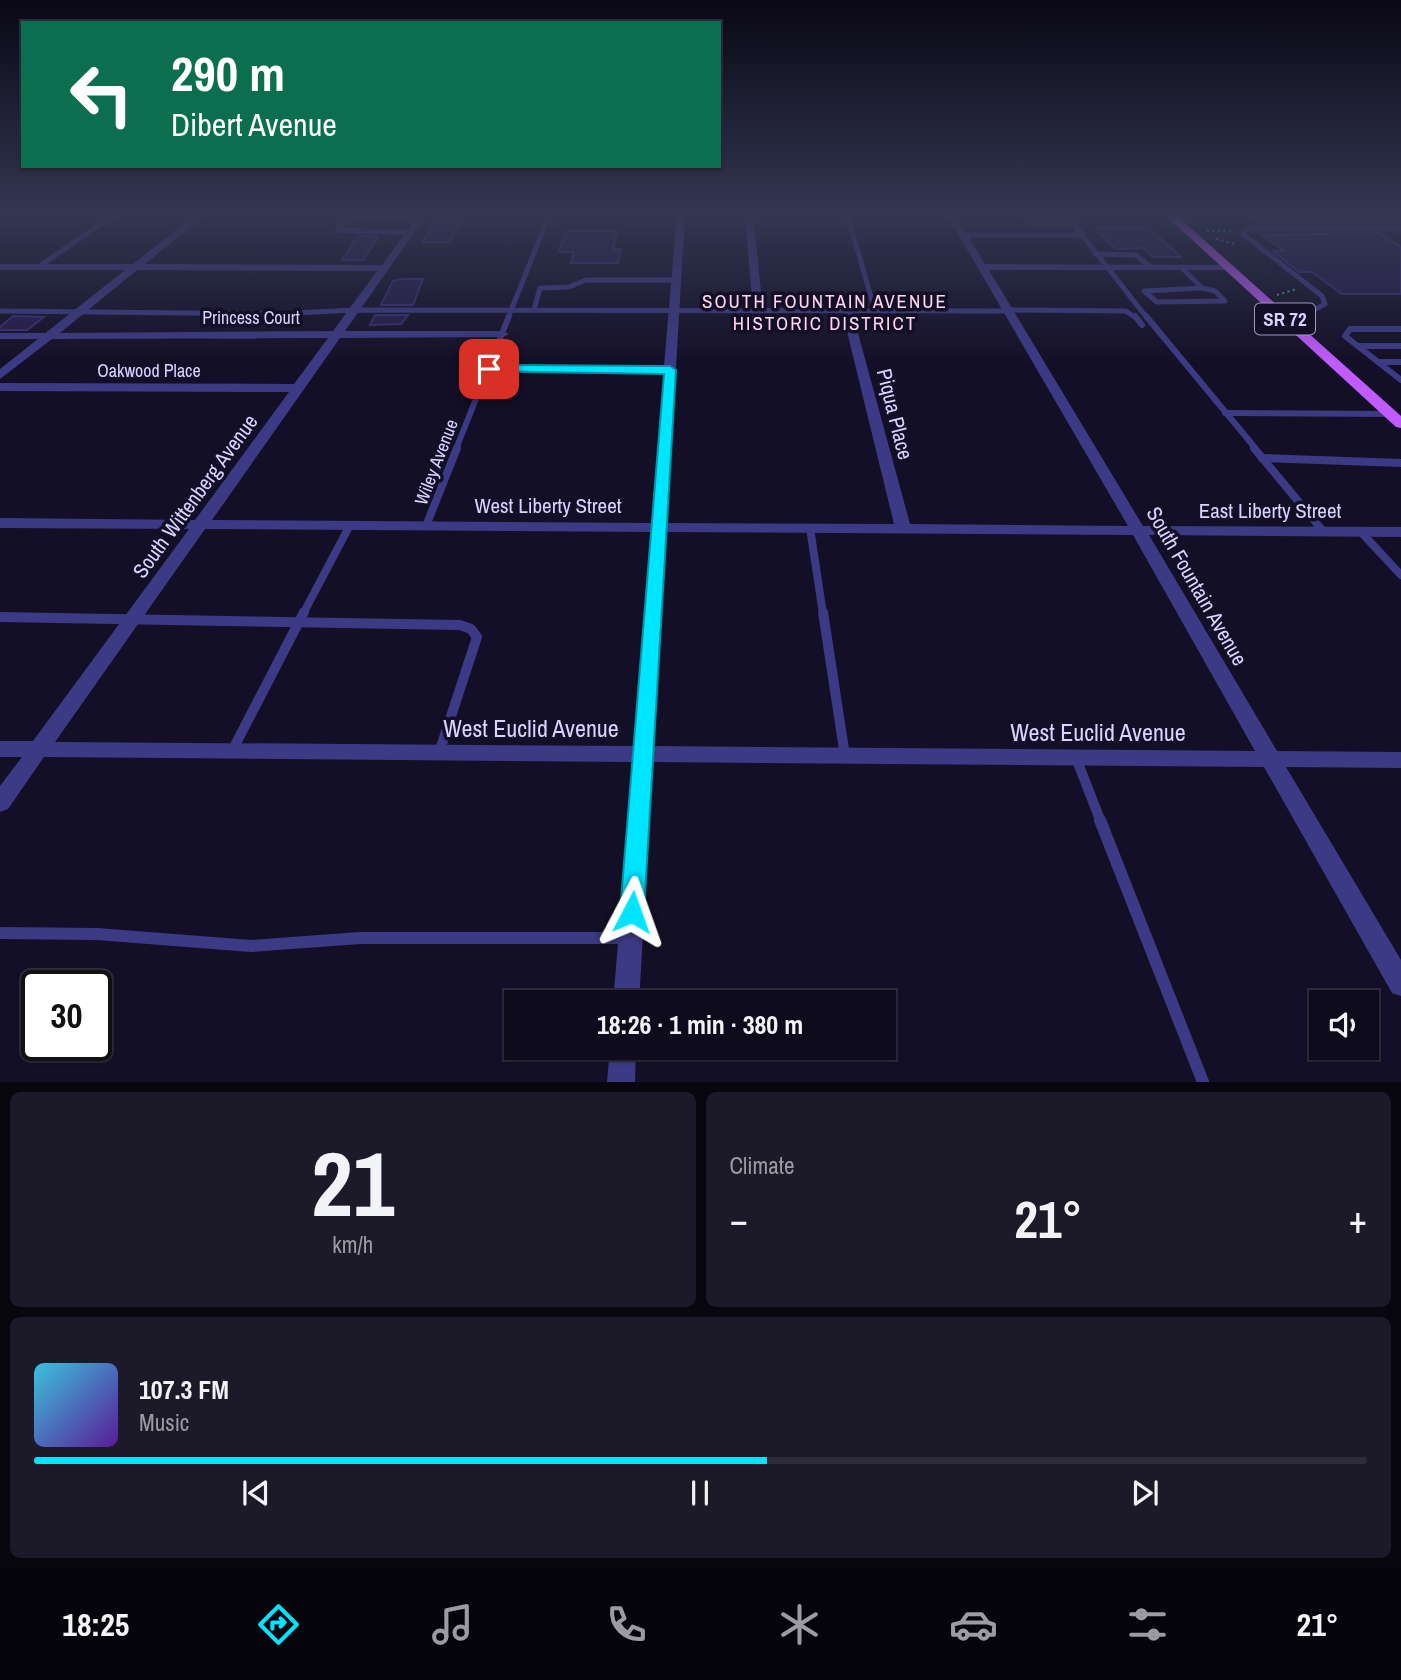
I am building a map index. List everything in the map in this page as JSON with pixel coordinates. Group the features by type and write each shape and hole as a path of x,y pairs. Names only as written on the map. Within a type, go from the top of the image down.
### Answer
{"main road":[{"name":"SR 72","path":"1223,263 1401,424"}],"street":[{"path":"0,375 141,263"},
{"name":"South Wittenberg Avenue","path":"0,803 387,263"},
{"path":"627,990 677,263"},
{"path":"754,263 758,311"},
{"name":"South Fountain Avenue","path":"980,263 1401,984"},
{"path":"0,267 384,268"},
{"path":"982,267 1227,267"},
{"name":"Piqua Place","path":"847,311 903,528"},
{"name":"Princess Court","path":"48,336 503,334"},
{"path":"489,369 670,370"},
{"name":"Oakwood Place","path":"0,387 298,388"},
{"name":"West Liberty Street","path":"0,523 1138,530"},
{"name":"East Liberty Street","path":"1138,530 1401,532"},
{"name":"West Euclid Avenue","path":"0,749 1401,760"},
{"path":"621,1082 622,1060"}],"lane":[{"path":"38,267 43,263"},
{"name":"Wiley Avenue","path":"426,526 530,263"},
{"path":"861,263 875,311"},
{"path":"1102,263 1323,531"},
{"path":"1146,263 1150,267"},
{"path":"1280,263 1322,296 1325,304 1290,323"},
{"path":"1181,267 1202,288 1216,291 1225,300 1157,302 1144,291 1202,288"},
{"path":"534,310 540,288 569,287 586,280 676,280"},
{"path":"0,312 276,314 354,310 1126,311 1132,313 1142,325"},
{"path":"1401,329 1350,329 1345,336 1401,380"},
{"name":"Princess Court","path":"0,336 48,336"},
{"path":"1359,346 1401,346"},
{"path":"1378,362 1401,362"},
{"path":"1225,413 1390,414"},
{"path":"1262,458 1401,463"},
{"path":"232,751 350,525"},
{"path":"810,528 845,756"},
{"path":"1360,531 1401,575"},
{"path":"0,617 460,625 471,629 477,637 439,753"},
{"path":"1076,758 1203,1082"},
{"path":"0,933 97,934 251,946 360,938 631,938"}],"path":[{"path":"1262,299 1293,290 1305,283"}],"building":[{"path":"1288,263 1401,263 1401,294 1342,294 1312,272 1299,272"},
{"path":"423,279 413,305 381,305 393,281"},
{"path":"375,315 408,315 401,324 370,325"},
{"path":"13,316 44,317 27,330 0,330"}],"district":[{"name":"SOUTH FOUNTAIN AVENUE HISTORIC DISTRICT","path":"825,312"}],"route":[{"path":"489,369 670,370 632,912"}]}
